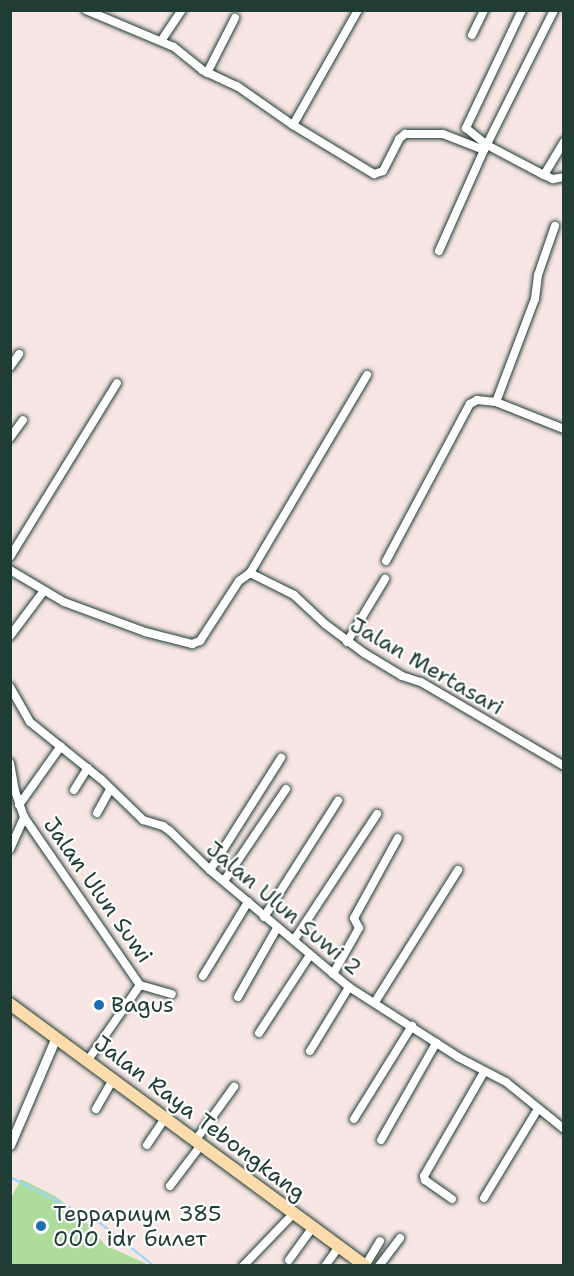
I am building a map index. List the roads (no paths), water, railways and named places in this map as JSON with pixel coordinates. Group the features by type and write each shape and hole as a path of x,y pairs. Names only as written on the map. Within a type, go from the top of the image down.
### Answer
{"main road":[{"name":"Jalan Raya Tebongkang","path":"10,1004 365,1266"}],"street":[{"path":"86,10 174,47 207,73 237,86 293,125 377,175 383,171 399,139 405,134 443,134 486,147 553,179 564,177"},
{"path":"161,41 182,10"},
{"path":"293,125 358,10"},
{"path":"472,35 484,10"},
{"path":"486,147 468,131 467,124 522,10"},
{"path":"439,251 486,147 554,10"},
{"path":"207,73 235,18"},
{"path":"544,175 564,142"},
{"path":"496,402 535,299 538,275 555,226"},
{"path":"10,367 19,354"},
{"path":"10,570 43,592 145,633 192,644 203,639 234,588 250,573 367,375"},
{"path":"10,557 117,383"},
{"path":"386,561 470,404 477,400 496,402 564,429"},
{"path":"10,438 23,420"},
{"name":"Jalan Mertasari","path":"250,573 294,595 347,642 397,674 421,682 564,766"},
{"path":"347,642 385,579"},
{"path":"10,636 43,592"},
{"name":"Jalan Ulun Suwi 2","path":"10,687 16,692 26,718 88,768 143,820 163,826 170,831 210,870 309,955 350,987 436,1043 506,1083 564,1129"},
{"path":"19,805 61,746"},
{"path":"210,870 281,758"},
{"name":"Jalan Ulun Suwi","path":"10,763 13,794 24,817 140,985 88,1060"},
{"path":"74,790 88,768"},
{"path":"224,881 286,789"},
{"path":"97,813 110,790"},
{"path":"264,917 338,801"},
{"path":"294,940 377,814"},
{"path":"10,849 24,817"},
{"path":"333,974 359,928 354,918 398,838"},
{"path":"375,1002 458,870"},
{"path":"203,976 248,902"},
{"path":"238,997 277,928"},
{"path":"260,1033 309,955"},
{"path":"140,985 172,994"},
{"path":"310,1052 350,987"},
{"path":"354,1119 412,1026"},
{"path":"10,1144 56,1037"},
{"path":"381,1140 436,1043"},
{"path":"452,1199 425,1180 424,1176 484,1072"},
{"path":"96,1109 113,1079"},
{"path":"170,1186 234,1087"},
{"path":"484,1198 538,1109"},
{"path":"147,1144 165,1118"},
{"path":"243,1266 293,1214"},
{"path":"289,1260 312,1228"},
{"path":"379,1266 400,1238"},
{"path":"365,1266 380,1241"},
{"path":"325,1266 339,1247"}],"waterway":[{"path":"10,1177 100,1223 154,1266"}],"place":[{"name":"Bagus","path":"99,1005"},
{"name":"Террариум 385 000 idr билет","path":"41,1226"}]}
